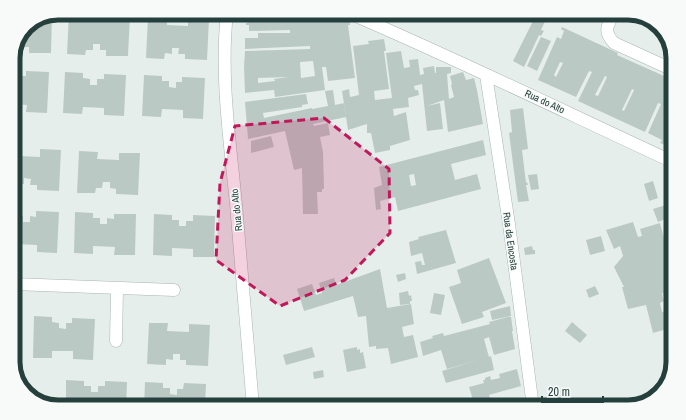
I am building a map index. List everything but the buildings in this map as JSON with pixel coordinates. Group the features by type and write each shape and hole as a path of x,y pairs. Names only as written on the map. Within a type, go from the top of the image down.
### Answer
{"street":[{"name":"Rua do Alto","path":"227,20 225,72 228,125 252,400"},
{"name":"Rua do Alto","path":"366,20 431,48 666,159"},
{"path":"610,20 607,27 607,31 609,37 614,43 666,67"},
{"name":"Rua da Encosta","path":"486,74 509,224 532,400"},
{"path":"20,284 174,290"},
{"path":"116,341 117,289"}],"highlighted area":[{"path":"324,118 389,169 390,233 345,280 280,306 216,260 220,183 235,126"}]}
